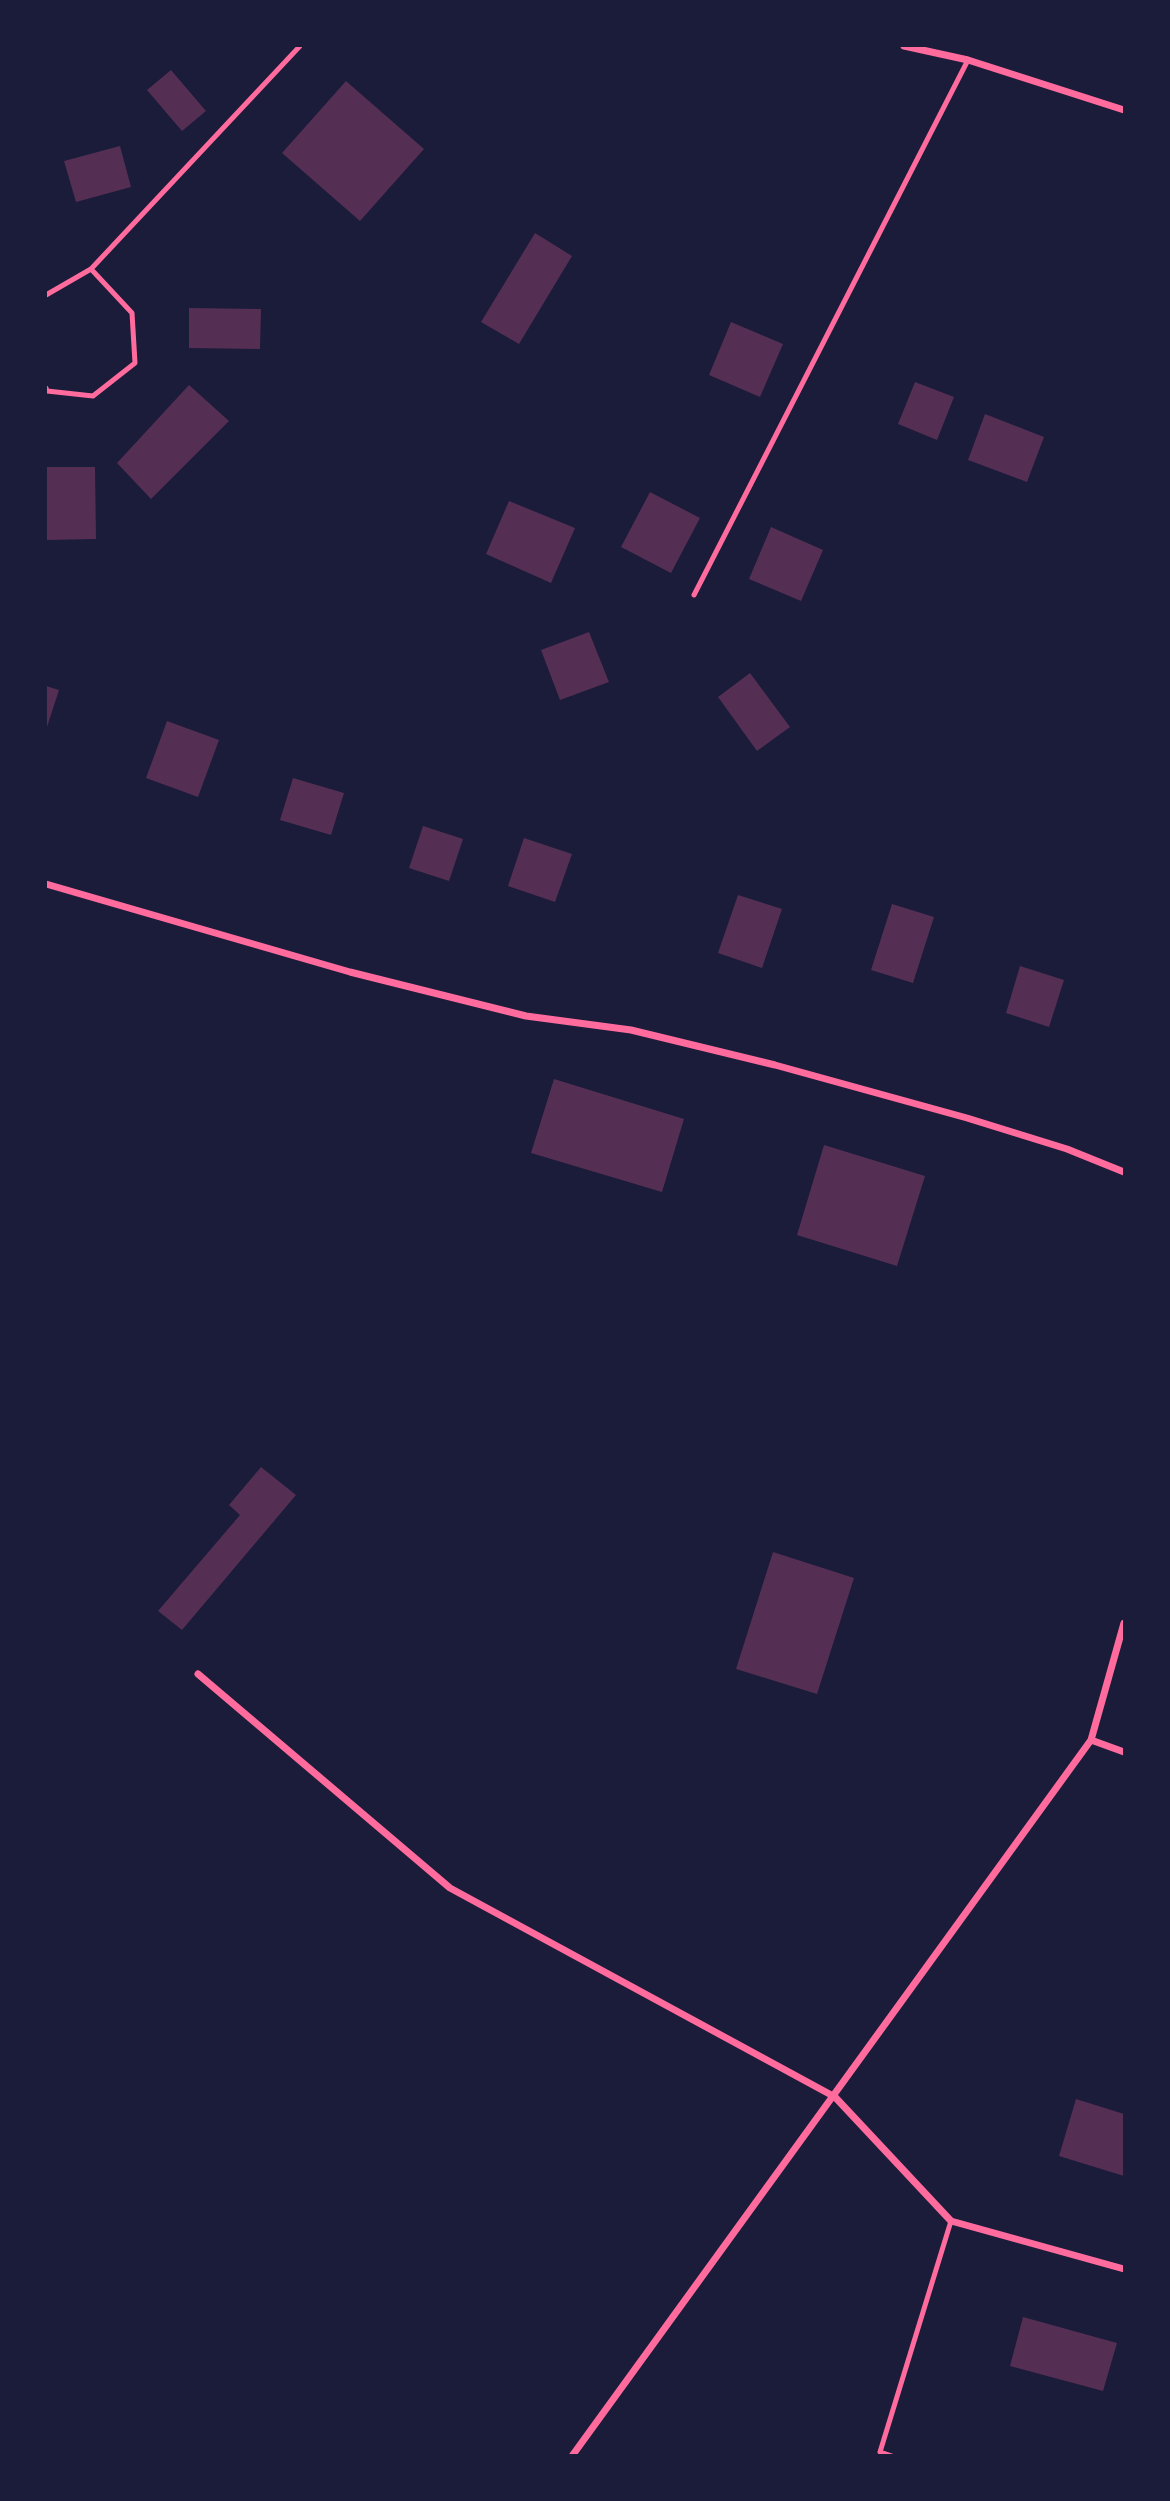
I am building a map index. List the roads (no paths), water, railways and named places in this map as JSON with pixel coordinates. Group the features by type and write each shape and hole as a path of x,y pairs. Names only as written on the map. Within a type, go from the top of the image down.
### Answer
{"street":[{"path":"904,46 968,60 1125,110"},
{"path":"46,884 350,972 499,1009 631,1030 775,1065 967,1118 1067,1149 1125,1172"},
{"path":"572,2455 835,2097 1091,1741 1125,1623"},
{"path":"198,1674 450,1888 835,2097 951,2221 1125,2269"},
{"path":"1091,1741 1125,1752"}],"lane":[{"path":"46,295 91,269 300,46"},
{"path":"694,595 968,60"},
{"path":"46,388 47,391 93,396 135,363 132,313 91,269"},
{"path":"892,2455 880,2452 951,2221"}]}
